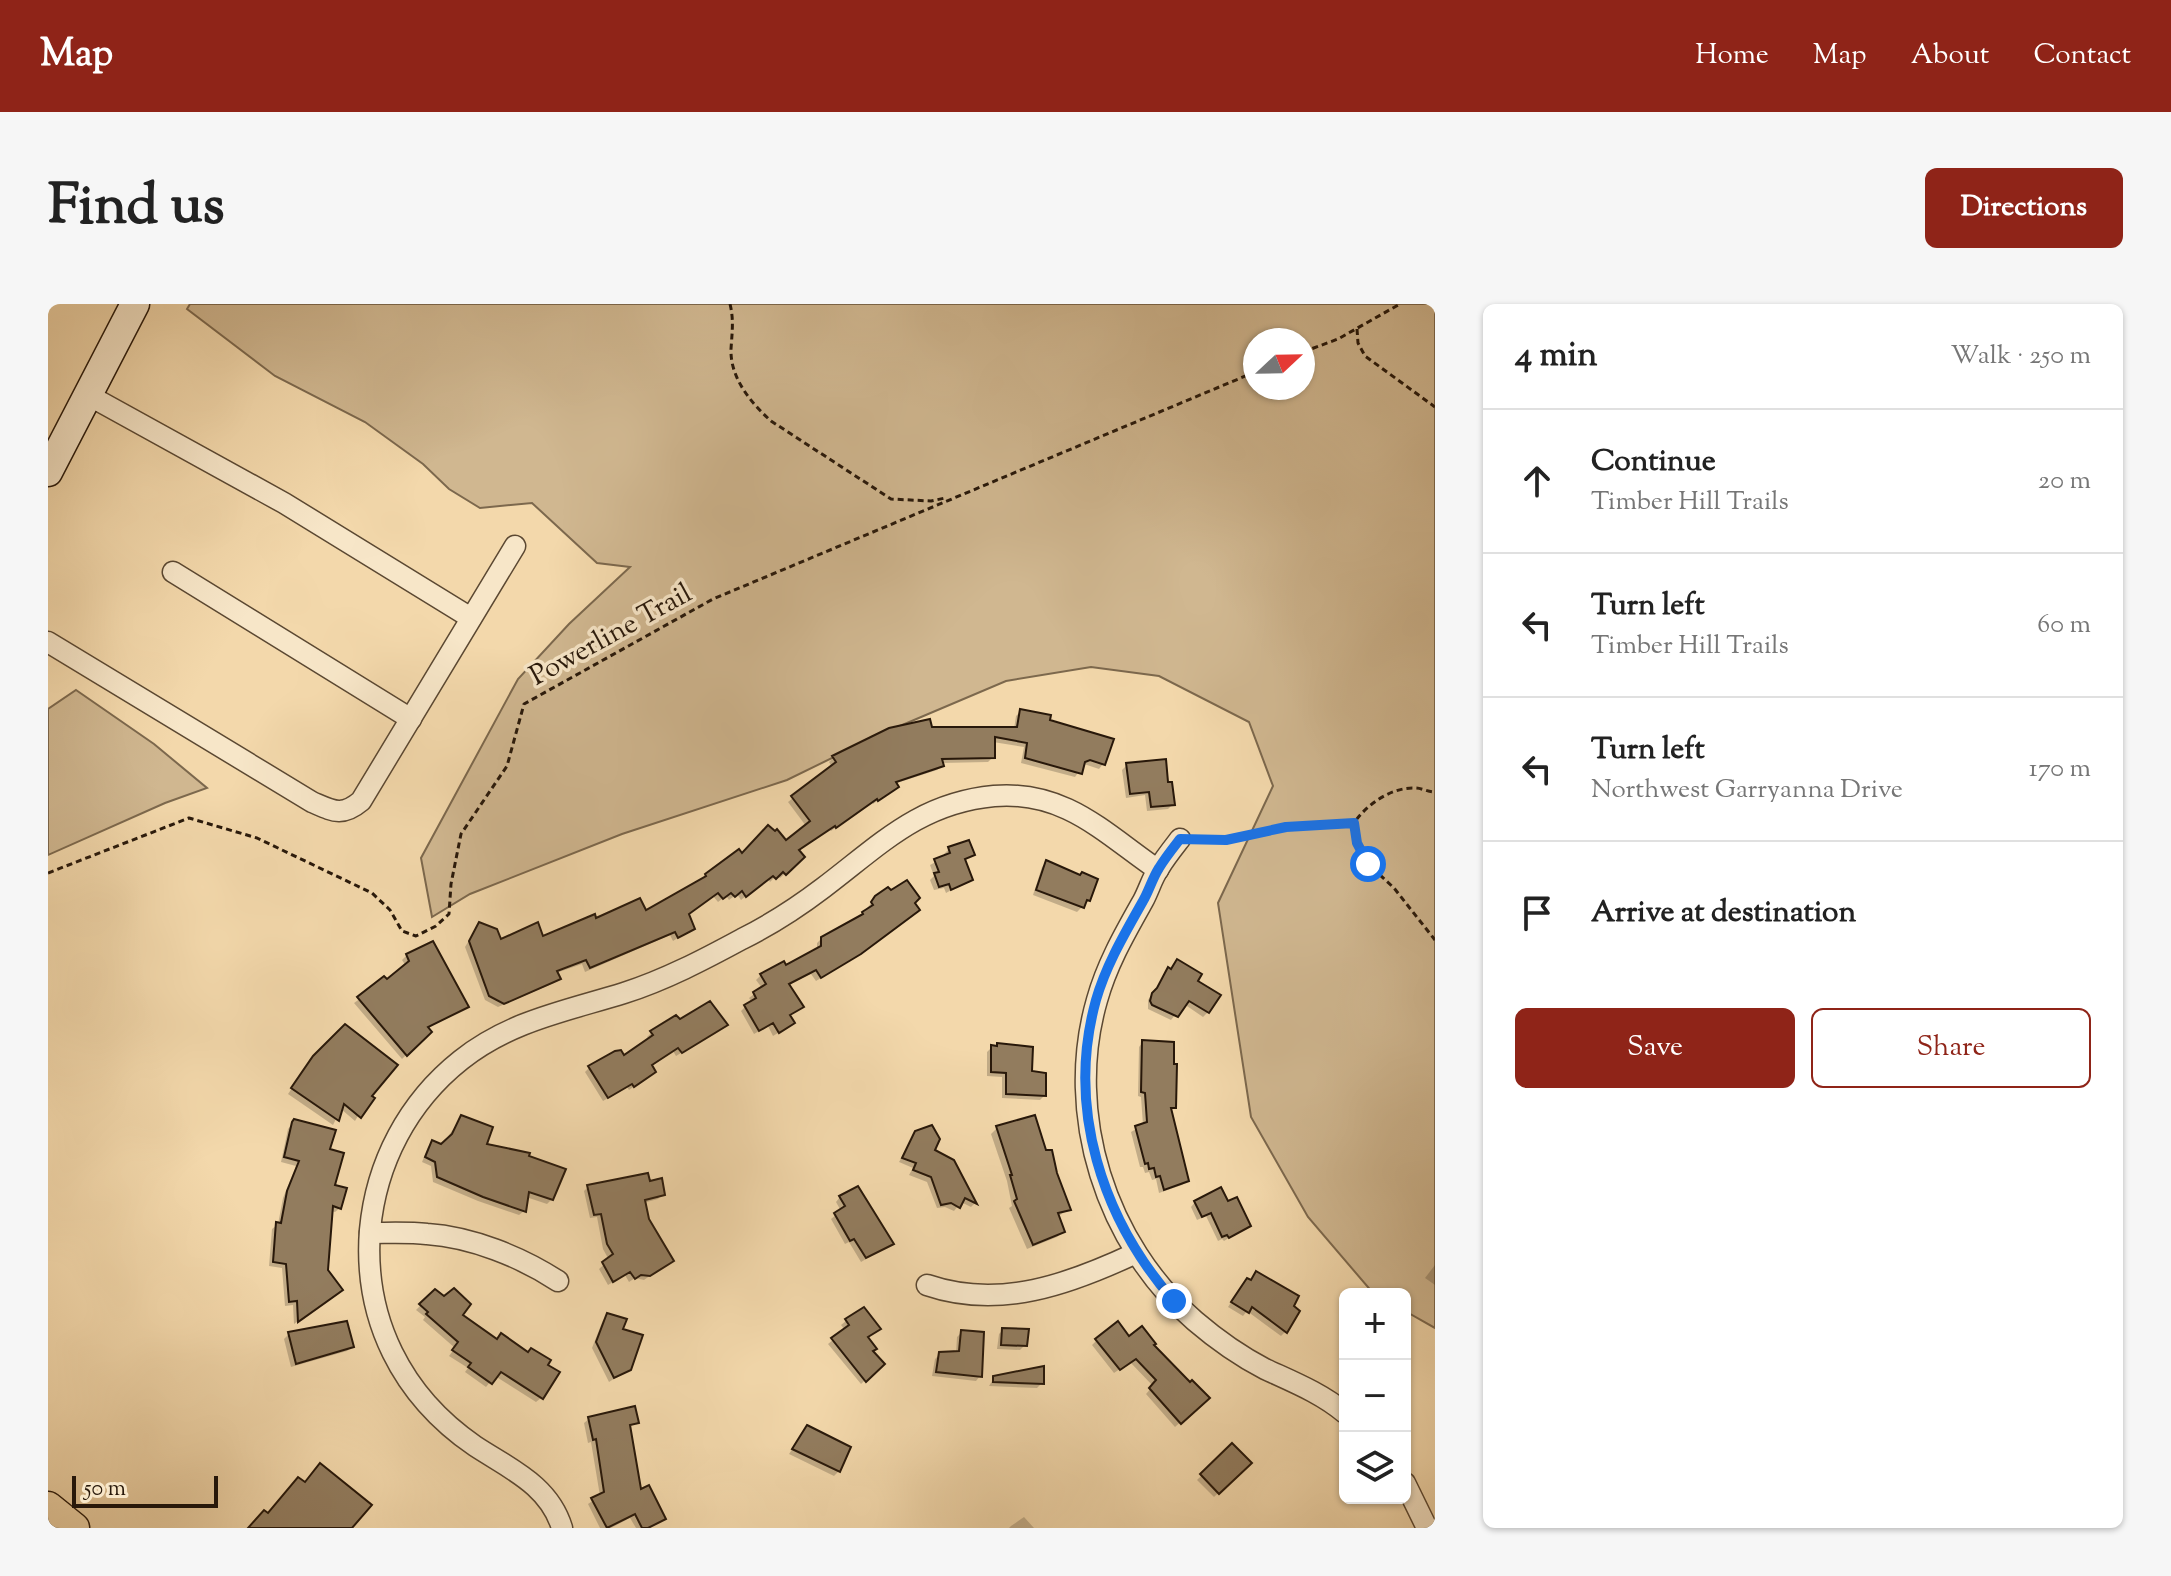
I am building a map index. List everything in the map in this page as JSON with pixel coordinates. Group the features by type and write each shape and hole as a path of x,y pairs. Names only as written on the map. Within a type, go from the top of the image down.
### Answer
{"main road":[{"path":"48,1507 74,1528"}],"street":[{"path":"48,472 135,304"},
{"path":"88,395 284,503 471,618"},
{"path":"48,642 312,802 335,811 350,810 361,801 515,546"},
{"path":"173,572 411,719"},
{"path":"562,1528 551,1503 540,1491 523,1476 455,1432 420,1399 397,1362 380,1325 370,1277 374,1197 391,1147 424,1096 461,1060 515,1026 627,992 744,939 820,890 892,834 935,809 966,799 1020,796 1054,802 1097,824 1158,870"},
{"path":"1180,839 1158,870 1122,936 1096,1000 1086,1068 1087,1111 1095,1156 1109,1198 1136,1253 1174,1301 1235,1351 1263,1368 1302,1385 1339,1409"},
{"path":"370,1233 450,1237 493,1249 558,1281"},
{"path":"927,1285 963,1294 1030,1292 1089,1276 1136,1253"},
{"path":"1411,1495 1427,1528"}],"path":[{"path":"730,304 734,328 732,363 755,406 771,421 891,499 931,501 953,497"},
{"path":"1315,347 1357,329 1400,304"},
{"path":"1357,329 1358,343 1365,356 1435,407"},
{"name":"Powerline Trail","path":"48,873 189,818 257,838 372,893 390,910 402,931 416,936 436,926 449,914 451,884 461,834 507,766 524,704 713,599 1243,377"},
{"path":"1435,792 1414,788 1387,795 1364,807 1354,823 1357,843 1368,864 1394,888 1435,940"},
{"path":"1180,839 1226,840 1286,827 1354,823"}],"shaded area":[{"path":"190,304 1435,304 1435,1328 1411,1314 1411,1288 1369,1288 1308,1217 1251,1117 1218,903 1273,786 1249,722 1159,676 1091,667 1006,681 881,734 787,780 622,834 470,894 432,917 421,858 518,679 569,624 630,567 597,563 532,503 480,508 449,489 423,464 365,422 275,376 187,309"},
{"path":"76,690 154,744 207,788 165,803 48,855 48,709"}],"building":[{"path":"1020,709 1051,715 1050,720 1114,739 1105,765 1090,760 1085,762 1082,774 1025,758 1027,743 995,737 995,758 942,759 944,766 896,782 899,787 799,850 805,857 786,875 783,872 776,879 773,876 746,897 742,891 735,897 731,893 723,899 718,893 689,914 695,929 678,938 675,932 590,968 586,960 557,971 561,979 504,1004 489,996 469,941 479,922 497,929 501,939 538,922 543,936 595,914 596,918 640,898 646,910 706,876 739,849 742,853 768,825 775,831 777,829 786,840 810,821 791,796 836,762 832,756 889,728 930,719 932,727 1017,727"},
{"path":"1166,759 1168,782 1172,782 1175,805 1151,807 1149,792 1130,794 1126,763"},
{"path":"969,840 975,855 965,859 973,880 951,890 949,884 939,887 934,873 939,872 934,859 950,853 948,847"},
{"path":"1046,860 1080,875 1082,872 1098,879 1084,908 1036,890"},
{"path":"907,880 920,898 915,903 920,910 861,954 821,978 816,970 789,984 804,1007 790,1015 795,1023 779,1033 773,1023 759,1031 744,1005 756,998 753,992 766,984 760,974 784,961 786,965 821,946 821,937 863,914 873,905 871,902 875,896 888,887 891,890"},
{"path":"433,941 469,1007 428,1027 432,1032 407,1056 357,997 409,961 406,954"},
{"path":"1177,959 1202,974 1198,981 1221,995 1209,1013 1189,1001 1178,1017 1152,1005 1152,993 1168,967 1171,969"},
{"path":"710,1001 728,1025 682,1053 678,1048 652,1065 656,1072 634,1087 632,1084 608,1098 588,1066 615,1051 621,1050 624,1055 653,1035 650,1031 676,1015 680,1019"},
{"path":"345,1024 398,1065 372,1096 375,1098 361,1118 344,1104 339,1121 291,1088 313,1056"},
{"path":"1142,1040 1174,1042 1176,1108 1171,1108 1189,1181 1164,1190 1160,1176 1156,1177 1154,1168 1149,1169 1148,1163 1145,1164 1135,1126 1147,1122 1145,1093 1141,1092"},
{"path":"997,1043 1033,1047 1032,1071 1046,1073 1046,1096 1006,1094 1006,1073 991,1072 991,1045 997,1046"},
{"path":"461,1115 493,1127 487,1144 530,1153 529,1156 566,1169 553,1200 529,1192 526,1212 437,1177 435,1162 425,1157 432,1140 441,1144 452,1134"},
{"path":"1035,1115 1046,1150 1052,1150 1071,1210 1058,1213 1065,1232 1033,1245 1014,1201 1017,1199 1012,1175 996,1126"},
{"path":"294,1119 336,1130 330,1149 344,1153 335,1185 347,1188 341,1209 333,1206 328,1270 343,1290 298,1322 297,1301 289,1302 286,1264 273,1262 276,1222 281,1223 287,1191 299,1161 284,1157"},
{"path":"932,1125 940,1139 935,1150 954,1160 977,1204 965,1198 960,1208 951,1203 941,1205 931,1177 913,1170 916,1163 902,1158 915,1131"},
{"path":"648,1173 650,1181 662,1178 665,1195 645,1200 649,1219 674,1261 650,1276 641,1275 635,1279 630,1272 613,1282 602,1262 613,1254 607,1244 601,1214 594,1215 587,1185"},
{"path":"858,1186 894,1244 866,1258 854,1239 850,1241 834,1213 845,1206 839,1196"},
{"path":"1221,1187 1228,1201 1237,1197 1251,1226 1229,1238 1227,1235 1222,1237 1211,1213 1202,1217 1194,1201"},
{"path":"1256,1271 1299,1296 1294,1306 1300,1311 1287,1333 1252,1307 1249,1313 1231,1302 1247,1278 1251,1280"},
{"path":"454,1288 471,1304 463,1315 497,1339 501,1333 528,1352 531,1348 551,1360 548,1365 560,1372 543,1399 501,1372 492,1384 468,1367 471,1363 452,1350 458,1342 419,1304 435,1289 444,1296"},
{"path":"864,1307 881,1329 868,1337 877,1349 873,1351 885,1364 866,1382 831,1338 849,1325 845,1319"},
{"path":"607,1313 627,1319 623,1329 643,1335 631,1370 614,1378 596,1342"},
{"path":"347,1321 354,1347 296,1364 288,1332"},
{"path":"1118,1321 1129,1336 1142,1326 1154,1345 1210,1398 1181,1424 1149,1388 1156,1380 1136,1359 1120,1370 1095,1339"},
{"path":"1002,1328 1029,1329 1027,1346 1001,1345"},
{"path":"961,1330 984,1332 982,1377 936,1372 939,1352 959,1351"},
{"path":"1044,1366 1044,1384 993,1382 993,1376"},
{"path":"635,1406 639,1423 630,1425 641,1489 649,1485 666,1519 642,1528 635,1514 607,1528 591,1498 604,1492 596,1439 593,1440 588,1417"},
{"path":"807,1425 851,1447 840,1472 792,1449"},
{"path":"1232,1443 1252,1463 1219,1494 1200,1474"},
{"path":"320,1463 372,1505 352,1528 248,1528 264,1510 268,1513 298,1477 305,1482"}],"route":[{"path":"1174,1301 1155,1280 1124,1232 1095,1156 1087,1111 1088,1040 1096,1000 1122,936 1158,870 1180,839 1226,840 1286,827 1354,823 1357,843 1368,864"}]}
